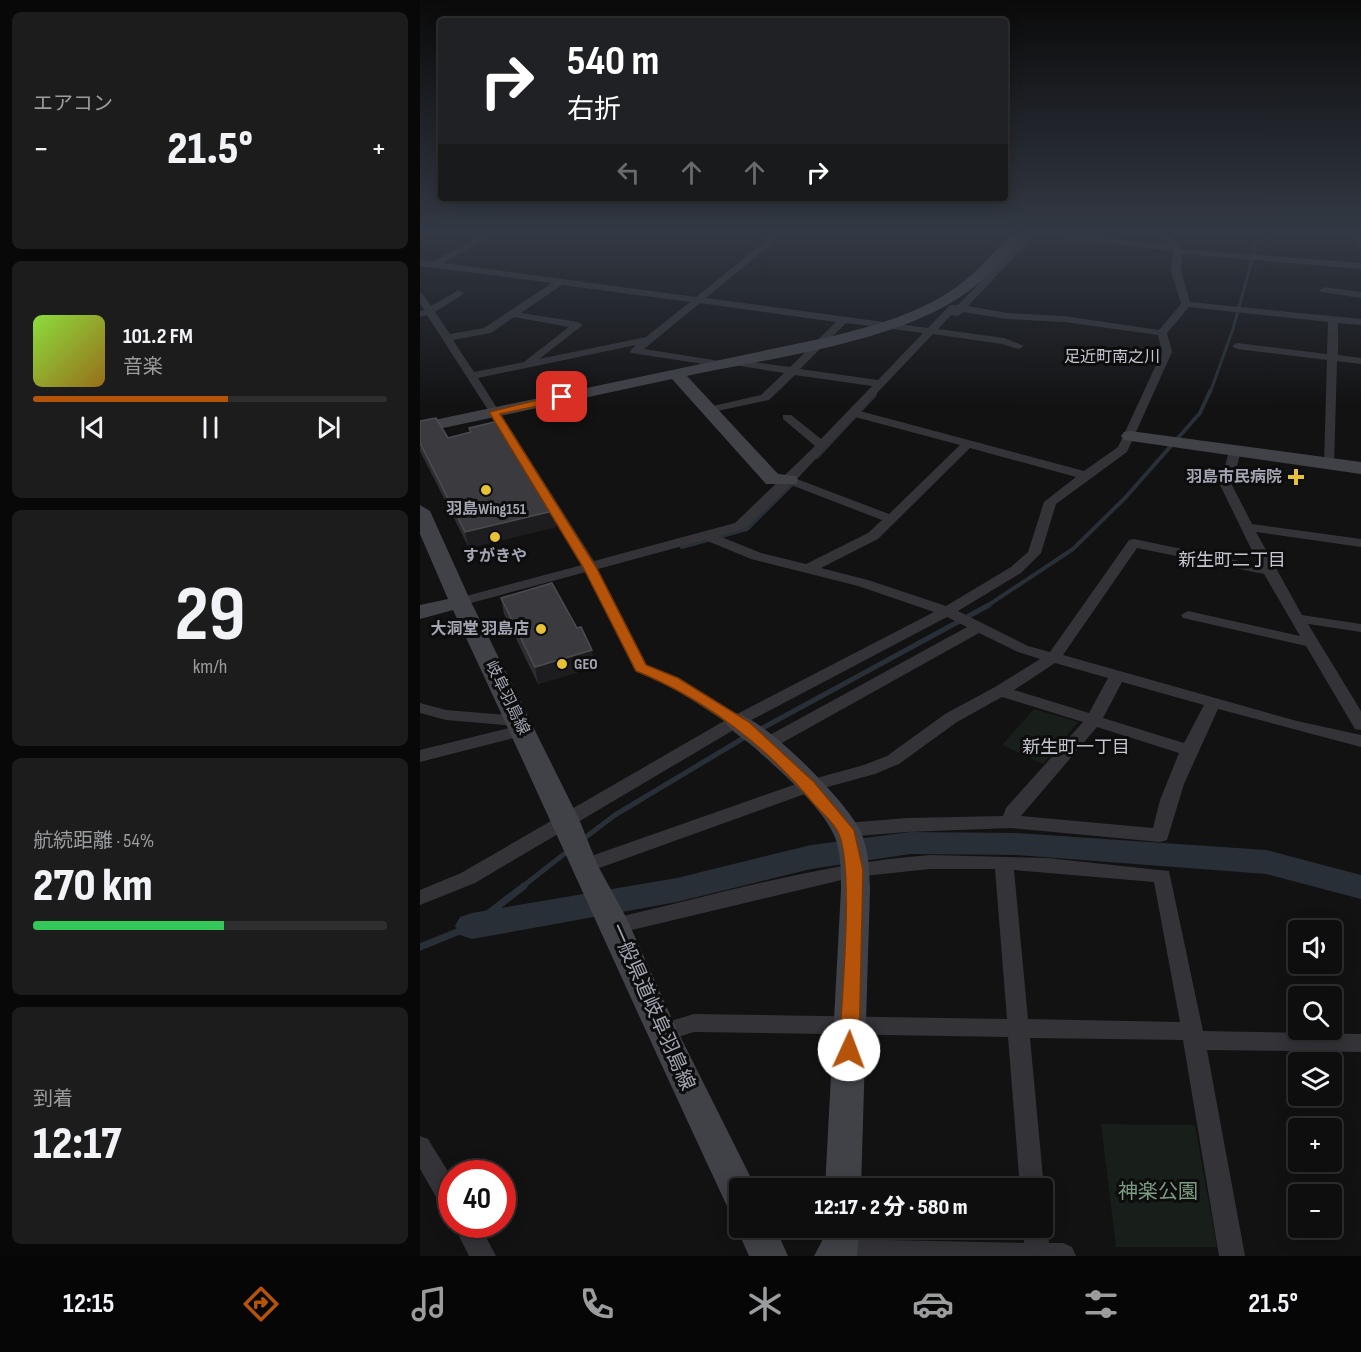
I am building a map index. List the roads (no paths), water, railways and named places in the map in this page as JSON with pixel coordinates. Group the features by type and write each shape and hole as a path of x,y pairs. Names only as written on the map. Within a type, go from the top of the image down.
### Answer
{"street":[{"path":"445,338 487,331 550,289"},
{"path":"610,289 934,332 1019,346"},
{"path":"710,289 635,351 881,384"},
{"path":"420,428 820,343 886,326 925,310 962,289"},
{"path":"857,414 881,384 961,308 977,289"},
{"path":"1181,289 1186,304"},
{"path":"1324,290 1361,295"},
{"path":"424,313 459,293"},
{"path":"420,296 424,313 445,338 471,376 590,567 641,668 673,681 751,733 808,786 850,849 850,1028 843,1178"},
{"path":"1186,304 1361,322"},
{"path":"1162,333 1186,304"},
{"path":"961,308 1007,316 1064,320 1162,333"},
{"path":"511,314 578,325 524,364"},
{"path":"1330,464 1334,319"},
{"path":"708,411 765,398 843,320"},
{"path":"420,612 707,536 746,521 789,480 821,445 857,414 934,332"},
{"path":"751,733 950,612 1016,570 1034,553 1050,502 1123,449 1167,352 1162,333"},
{"path":"471,376 646,340"},
{"path":"1237,346 1361,361"},
{"path":"675,373 773,480 789,480 891,519"},
{"path":"857,414 1087,476"},
{"path":"787,417 821,445"},
{"path":"1130,436 1361,468"},
{"path":"808,569 873,536 968,444"},
{"path":"1236,451 1226,485 1269,571 1358,717"},
{"name":"岐阜羽島線","path":"420,511 460,602 567,825"},
{"path":"1247,527 1361,543"},
{"path":"707,536 756,556 863,583 950,612 1023,649 1118,674 1213,703 1361,741"},
{"path":"586,871 808,786 869,770 893,760 951,718 1001,691 1054,657 1134,543 1269,571"},
{"path":"1188,615 1312,643"},
{"path":"1296,618 1361,628"},
{"path":"420,898 468,878 567,825 751,733 975,625"},
{"path":"1011,822 1012,813 1094,720 1118,674"},
{"path":"1001,691 1188,750"},
{"path":"613,921 850,849 907,825 1011,822 1160,835 1164,815 1188,750 1213,703"},
{"path":"420,708 446,715 521,725"},
{"path":"420,756 521,725"},
{"name":"一般県道岐阜羽島線","path":"567,825 586,871 613,921 662,1033 732,1178"},
{"path":"850,849 925,862 1045,864 1162,876 1232,1256"},
{"path":"1004,864 1031,1178"},
{"path":"662,1033 694,1023 850,1028 1018,1029 1361,1043"},
{"path":"420,1147 438,1177"},
{"path":"472,1238 482,1256"},
{"path":"761,1238 770,1256"},
{"path":"1036,1238 1038,1256"},
{"path":"838,1245 1064,1256"}],"waterway":[{"path":"1210,393 1233,329 1244,289"},
{"path":"987,606 1073,549 1125,498 1200,413 1210,391"},
{"path":"817,457 875,395"},
{"path":"682,547 747,529 793,483"},
{"path":"757,731 989,605"},
{"path":"582,840 615,815 747,736"},
{"path":"472,926 677,890 811,857 910,843 1017,844 1266,862 1361,887"},
{"path":"522,887 568,851"},
{"path":"420,947 472,926 524,886"}],"place":[{"name":"羽島市民病院","path":"1296,477"},
{"name":"羽島Wing151","path":"486,490"},
{"name":"すがきや","path":"495,537"},
{"name":"大洞堂 羽島店","path":"541,629"},
{"name":"GEO","path":"562,664"}],"district":[{"name":"足近町南之川","path":"1112,357"},
{"name":"新生町二丁目","path":"1232,560"},
{"name":"新生町一丁目","path":"1076,747"}],"park label":[{"name":"神楽公園","path":"1158,1192"}]}
